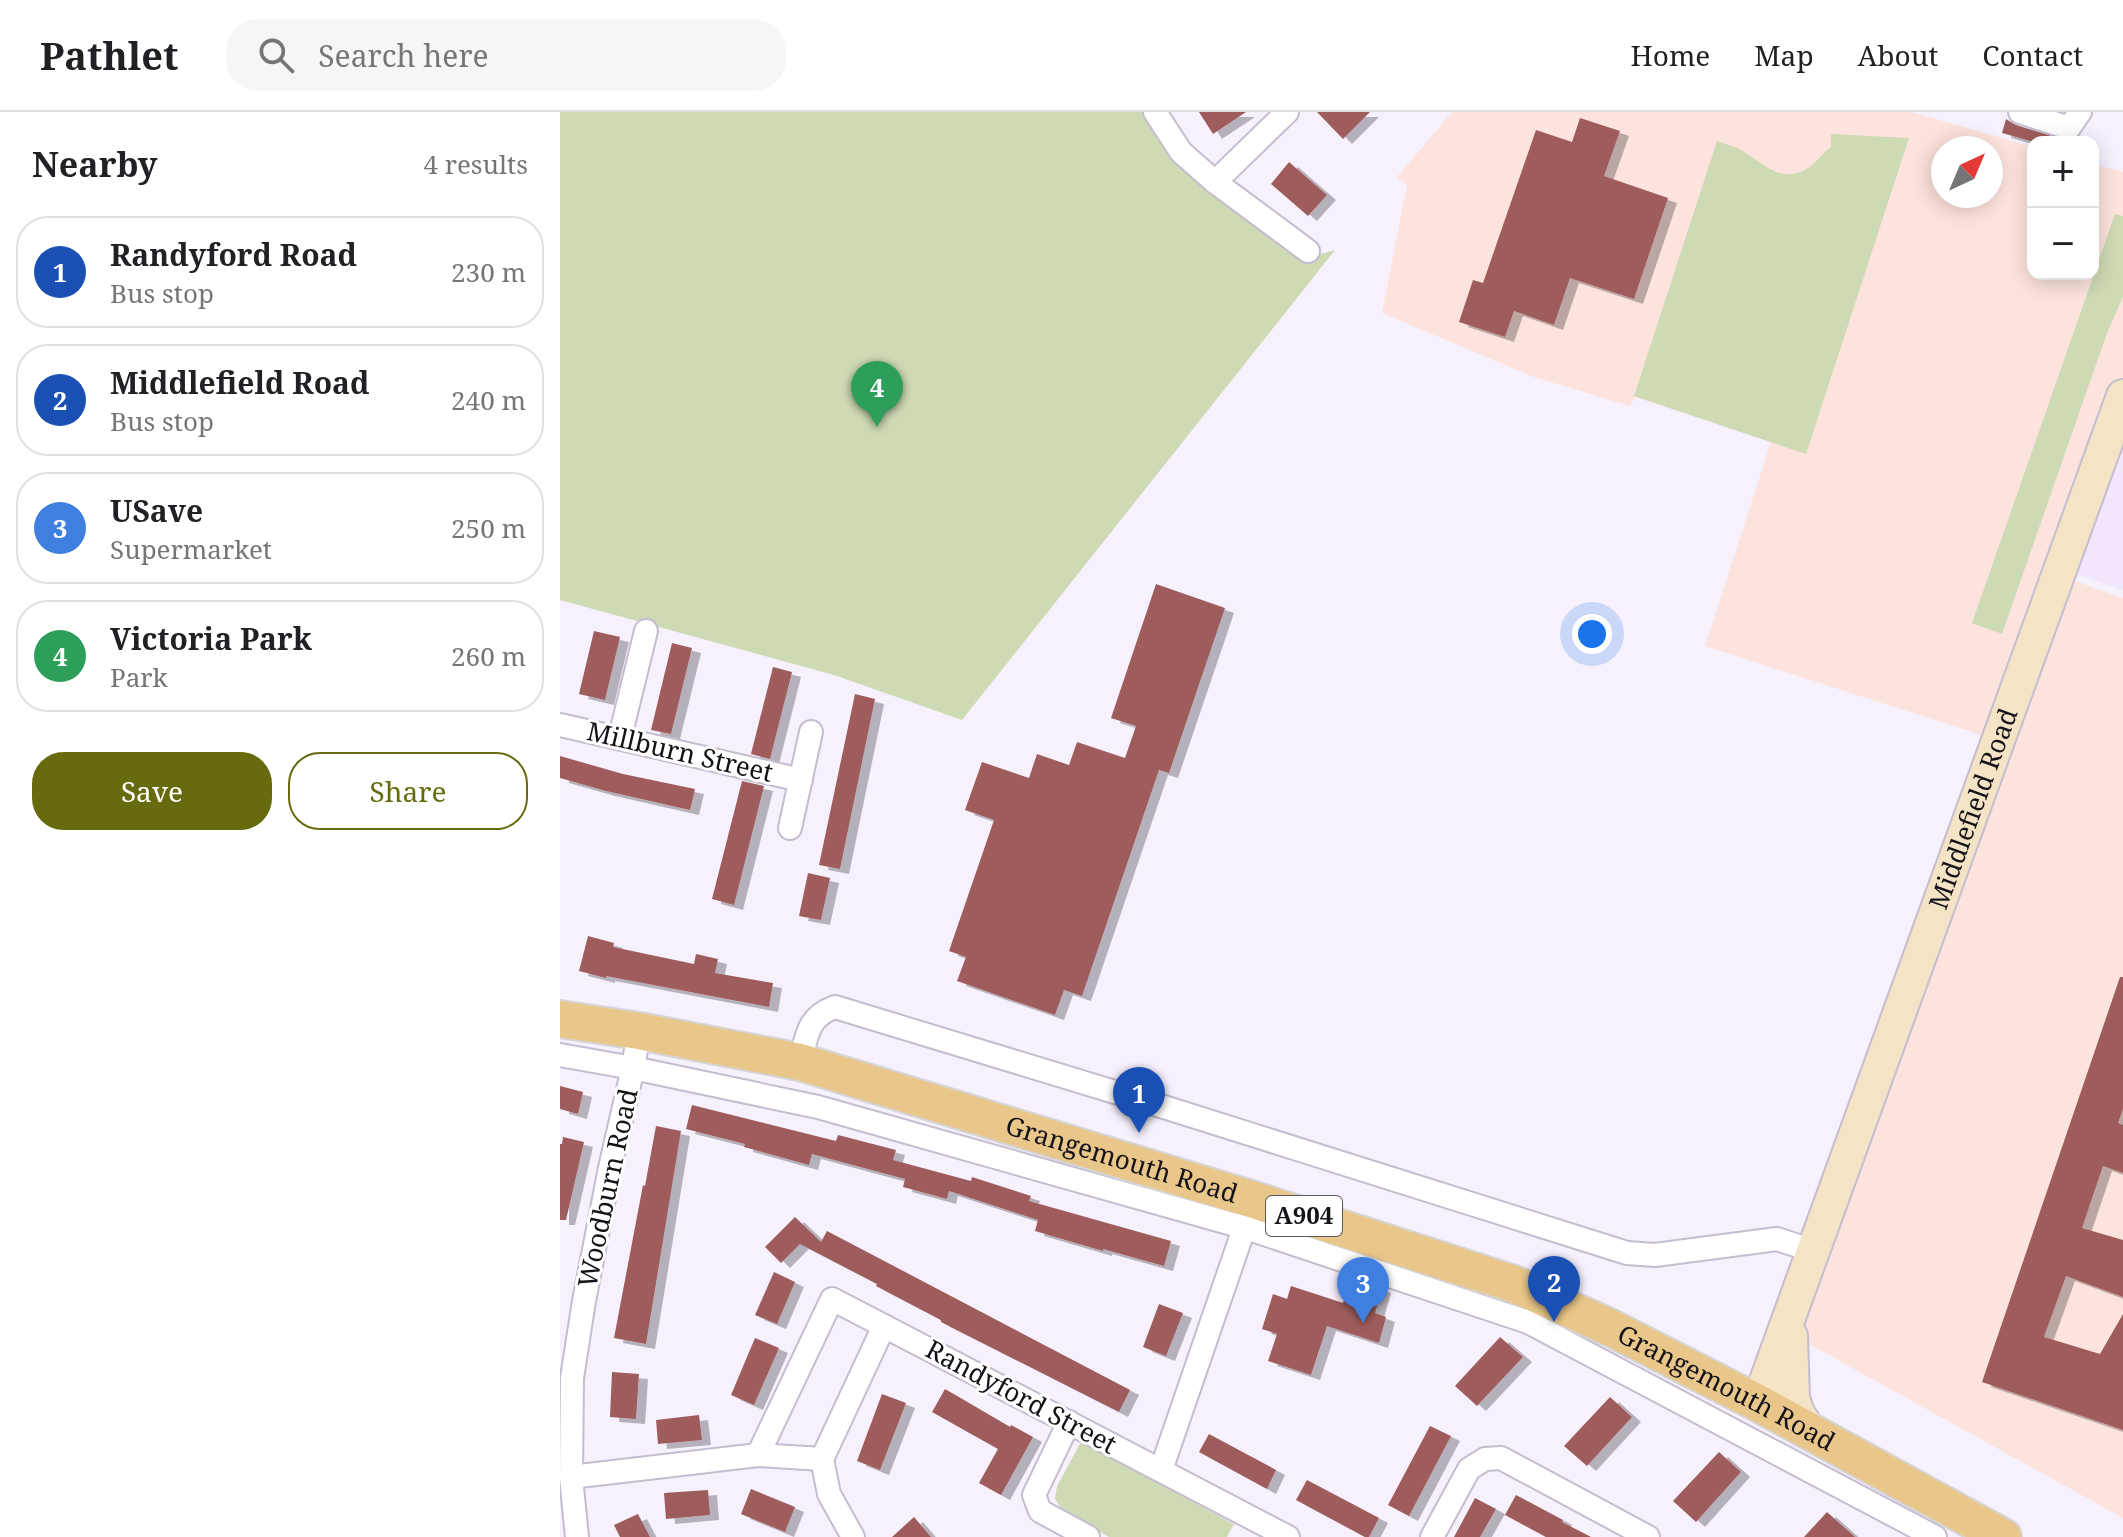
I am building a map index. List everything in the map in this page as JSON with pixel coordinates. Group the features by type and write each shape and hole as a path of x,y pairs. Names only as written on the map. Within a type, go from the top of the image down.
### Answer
{"main road":[{"name":"Grangemouth Road","path":"560,1019 800,1062 1414,1268 1514,1284 1611,1328 1758,1403 2003,1537"}],"street":[{"path":"1155,112 1181,152 1215,182 1308,251"},
{"path":"1215,182 1287,112"},
{"path":"2020,112 2069,128 2080,112"},
{"name":"Middlefield Road","path":"1758,1403 2123,396"},
{"path":"620,737 646,631"},
{"name":"Millburn Street","path":"560,725 801,780"},
{"path":"790,828 811,732"},
{"path":"800,1062 814,1019 835,1007 1627,1253 1655,1255 1777,1239 1814,1251"},
{"name":"Woodburn Road","path":"577,1537 571,1477 572,1378 610,1168 639,1031"},
{"name":"Grangemouth Road","path":"560,1055 818,1107 1250,1214"},
{"path":"1161,1470 1250,1214"},
{"name":"Grangemouth Road","path":"1414,1268 1528,1322 1935,1537"},
{"name":"Randyford Street","path":"758,1455 832,1299 1161,1470 1250,1528 1288,1537"},
{"path":"1792,1313 1790,1352 1793,1398 1808,1429"},
{"path":"853,1537 829,1494 822,1459 884,1326"},
{"path":"1069,1422 1034,1495 1040,1511 1088,1537"},
{"path":"571,1477 758,1455 822,1459"},
{"path":"1432,1537 1469,1469 1485,1459 1501,1458 1648,1537"}],"shaded area":[{"path":"1452,112 1912,112 1995,136 1931,136 1931,208 2003,208 2003,138 2027,145 2027,280 2099,280 2099,166 2123,172 2123,396 1997,740 1705,646 1771,442 1635,397 1630,406 1534,377 1382,313 1407,185 1397,177"},
{"path":"2123,413 2123,590 2059,568"},
{"path":"2066,578 2123,598 2123,1518 1800,1339"}],"green space":[{"path":"560,112 1155,112 1181,152 1308,251 1321,254 1335,250 962,720 834,675 560,600"},
{"path":"1831,134 1909,138 1806,454 1634,396 1717,141 1740,149 1768,168 1791,174 1808,168 1831,147"},
{"path":"2115,214 2123,216 2123,297 2107,333 2002,634 1972,623 2092,280 2099,280 2099,260"},
{"path":"1081,1442 1234,1524 1227,1537 1109,1537 1064,1512 1055,1499 1057,1486"}],"building":[{"path":"1199,112 1246,112 1213,134"},
{"path":"1317,112 1370,112 1343,139"},
{"path":"1580,118 1620,131 1604,176 1668,198 1634,299 1570,278 1554,325 1514,311 1505,337 1459,322 1473,280 1483,283 1536,130 1572,142"},
{"path":"2006,119 2052,136 2027,136 2027,140 2002,133"},
{"path":"1289,162 1327,195 1308,216 1271,184"},
{"path":"1156,584 1225,608 1169,773 1159,770 1082,996 1064,990 1055,1015 957,981 966,957 949,951 994,820 965,810 982,762 1029,778 1037,754 1069,765 1077,742 1125,758 1136,726 1111,718"},
{"path":"594,631 620,637 605,700 579,694"},
{"path":"672,643 692,648 671,734 651,730"},
{"path":"773,667 792,672 770,759 751,754"},
{"path":"855,694 875,699 840,869 819,865"},
{"path":"560,756 623,774 695,789 690,810 560,778"},
{"path":"742,781 764,786 734,905 712,899"},
{"path":"808,873 830,878 821,920 799,916"},
{"path":"588,936 614,943 613,947 694,964 696,954 718,959 715,973 773,983 769,1007 579,971"},
{"path":"2120,977 2123,977 2123,1109 2118,1123 2123,1125 2123,1173 2103,1166 2082,1228 2123,1240 2123,1297 2066,1276 2044,1337 2100,1354 2123,1314 2123,1430 1982,1382"},
{"path":"560,1086 583,1092 578,1114 560,1109"},
{"path":"692,1105 836,1141 838,1135 896,1150 893,1160 971,1181 972,1177 1031,1196 1029,1201 1171,1241 1164,1266 1035,1231 1038,1220 949,1191 947,1199 903,1187 905,1179 812,1154 809,1165 686,1129"},
{"path":"656,1126 681,1131 646,1344 614,1338"},
{"path":"563,1137 584,1142 566,1220 560,1220 560,1144"},
{"path":"795,1217 821,1242 827,1231 1130,1390 1119,1412 941,1322 800,1244 781,1263 765,1247"},
{"path":"774,1272 795,1282 777,1324 755,1315"},
{"path":"1351,1278 1382,1288 1375,1313 1386,1317 1379,1343 1327,1326 1311,1375 1268,1361 1277,1334 1262,1329 1273,1294 1287,1299 1291,1286 1343,1303"},
{"path":"1159,1304 1183,1313 1166,1356 1143,1347"},
{"path":"1500,1337 1523,1357 1477,1406 1455,1386"},
{"path":"755,1338 779,1348 754,1405 731,1395"},
{"path":"612,1372 639,1374 636,1419 610,1417"},
{"path":"945,1389 1033,1437 1001,1495 979,1483 998,1449 932,1412"},
{"path":"882,1394 906,1403 880,1470 857,1461"},
{"path":"1610,1397 1632,1417 1587,1466 1564,1446"},
{"path":"699,1415 702,1440 658,1444 656,1420"},
{"path":"1430,1426 1451,1436 1409,1516 1388,1505"},
{"path":"1209,1434 1276,1470 1267,1489 1199,1452"},
{"path":"1719,1452 1741,1472 1696,1522 1673,1501"},
{"path":"1307,1480 1379,1518 1369,1537 1296,1500"},
{"path":"751,1489 795,1507 785,1532 741,1514"},
{"path":"708,1490 710,1515 666,1519 664,1493"},
{"path":"1516,1495 1591,1537 1546,1537 1505,1515"},
{"path":"1475,1498 1496,1509 1480,1537 1454,1537"},
{"path":"1827,1512 1855,1537 1804,1537"},
{"path":"638,1514 650,1537 620,1537 614,1525"},
{"path":"914,1517 931,1537 892,1537"}],"place":[{"name":"Victoria Park","path":"877,427"},
{"name":"Randyford Road","path":"1139,1133"},
{"name":"Middlefield Road","path":"1554,1322"},
{"name":"USave","path":"1363,1323"}]}
